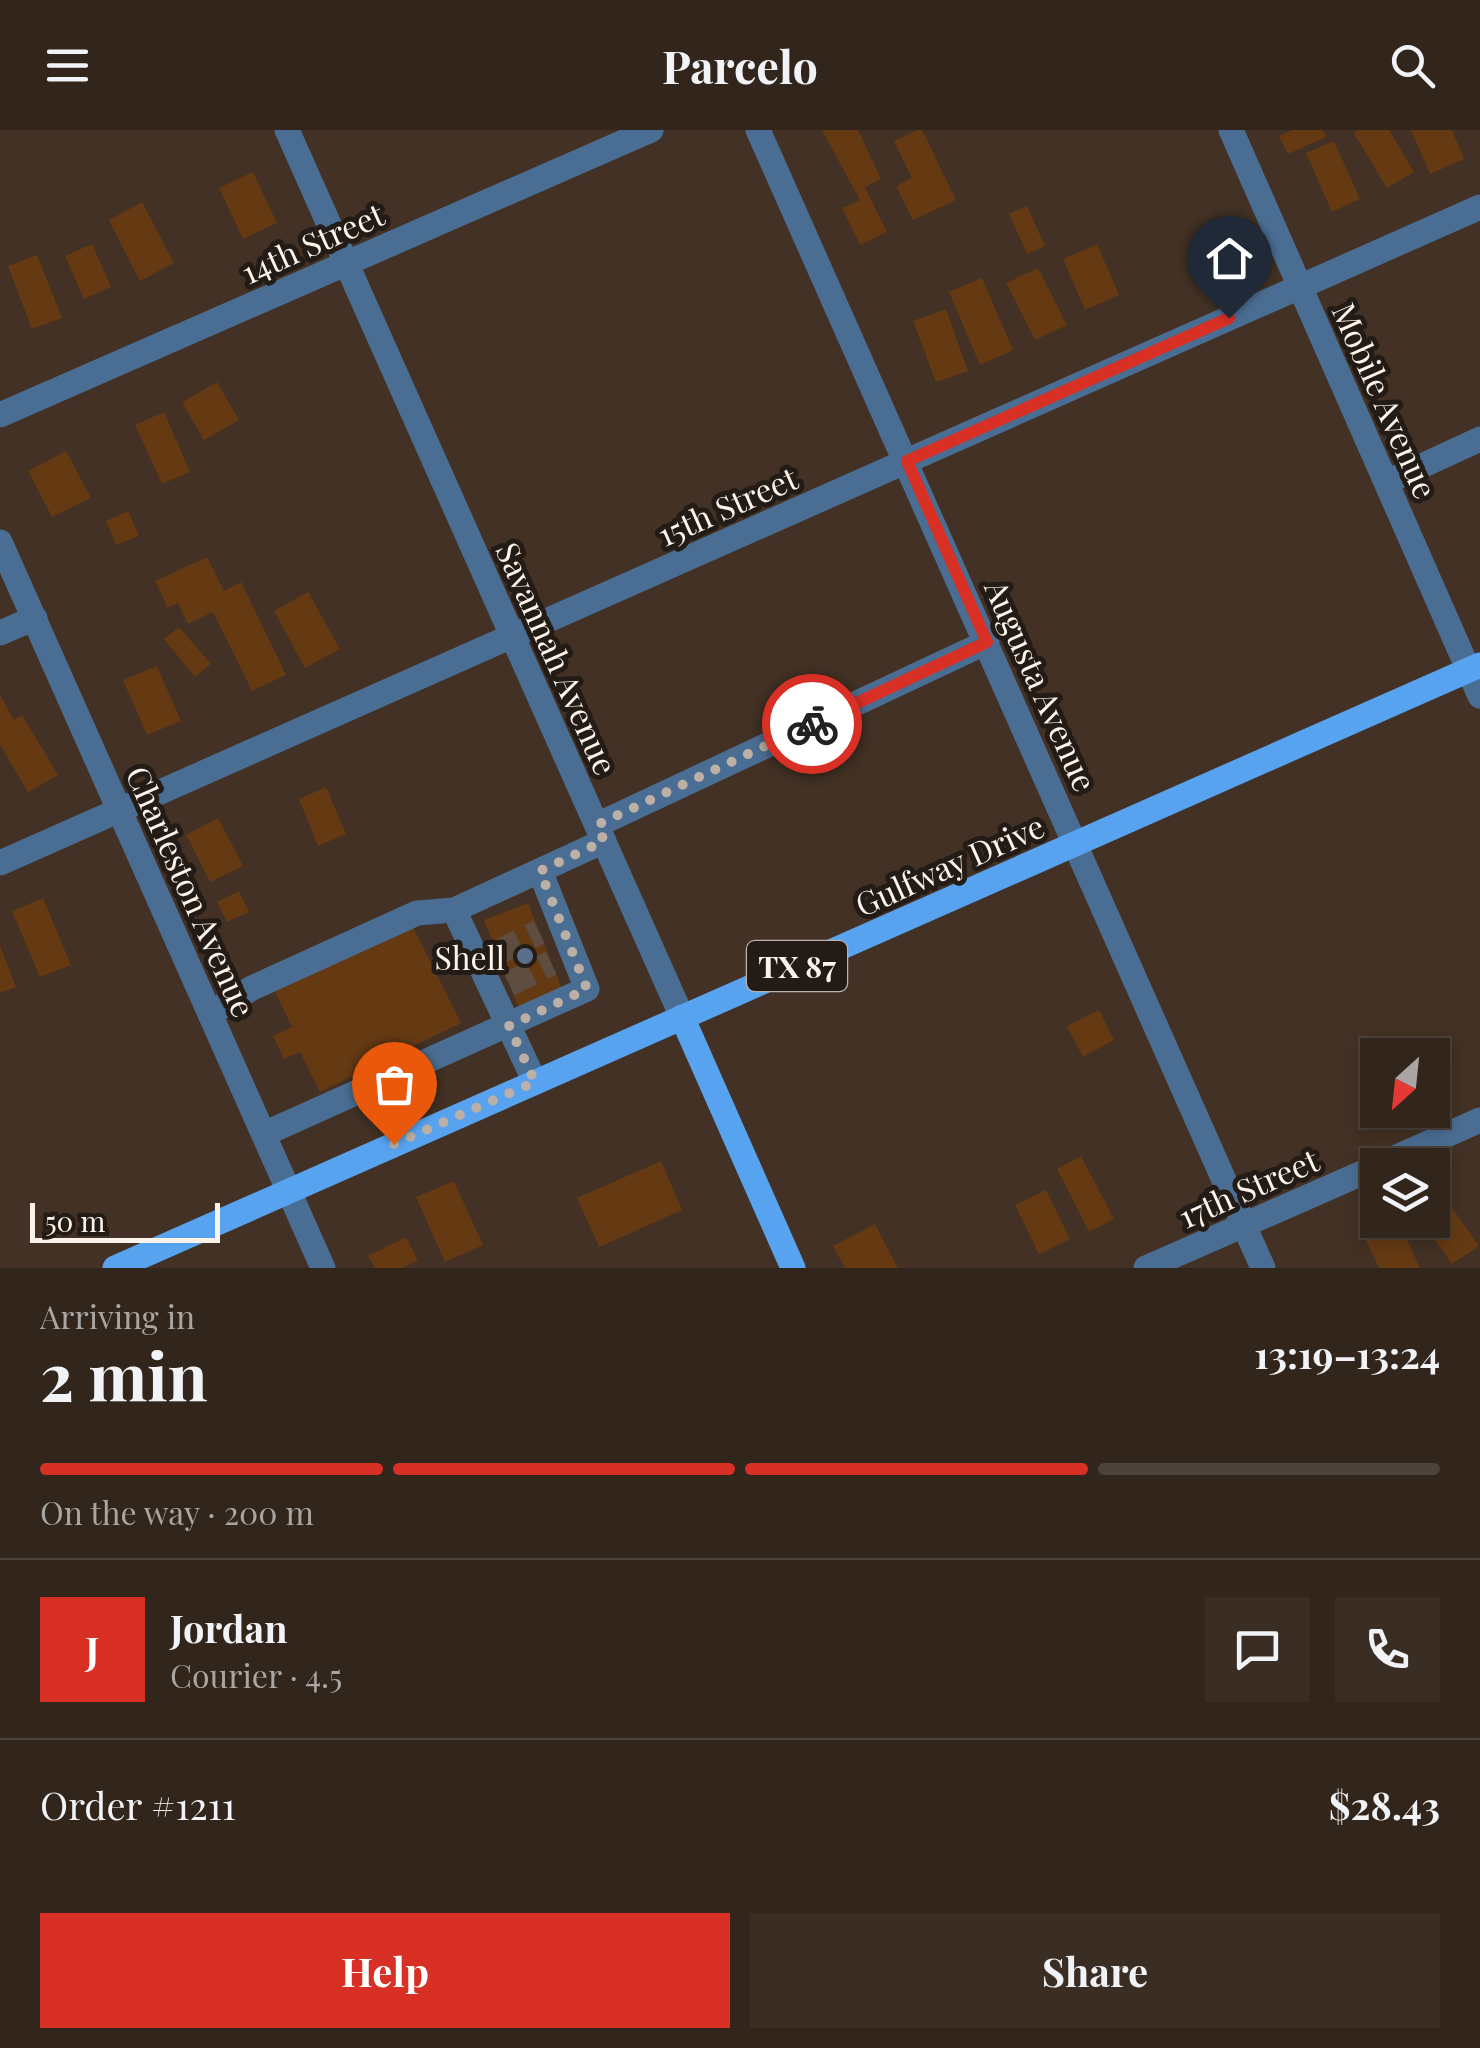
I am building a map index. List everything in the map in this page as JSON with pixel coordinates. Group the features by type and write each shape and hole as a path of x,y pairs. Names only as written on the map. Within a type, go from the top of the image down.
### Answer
{"main road":[{"name":"Gulfway Drive","path":"115,1268 1474,668"},
{"name":"Savannah Avenue","path":"682,1017 794,1268"}],"street":[{"name":"Savannah Avenue","path":"287,130 682,1017"},
{"name":"14th Street","path":"0,415 651,130"},
{"name":"Augusta Avenue","path":"758,130 1262,1268"},
{"name":"Mobile Avenue","path":"1231,130 1474,668 1480,696"},
{"name":"15th Street","path":"0,863 1480,207"},
{"path":"1387,482 1480,439"},
{"name":"Charleston Avenue","path":"0,542 323,1268"},
{"path":"0,633 35,618"},
{"path":"210,1014 252,988 416,914 454,910 540,871 601,833 987,642"},
{"path":"264,1134 587,989 562,958 549,927 540,871"},
{"path":"454,910 488,957 501,988 509,1026 535,1082"},
{"name":"17th Street","path":"1417,1148 1480,1120"},
{"name":"17th Street","path":"1146,1268 1360,1173"}],"building":[{"path":"822,130 858,130 881,179 865,187 887,232 860,245 842,208 860,200"},
{"path":"922,130 956,200 913,220 896,186 912,178 894,141"},
{"path":"1292,130 1323,130 1326,137 1288,154 1279,136"},
{"path":"1389,130 1414,172 1387,188 1354,133"},
{"path":"1411,130 1452,130 1464,159 1430,174"},
{"path":"1334,141 1360,199 1332,212 1306,153"},
{"path":"253,172 277,223 243,239 219,188"},
{"path":"142,202 174,263 140,281 109,220"},
{"path":"1027,206 1045,246 1027,254 1009,214"},
{"path":"92,244 111,287 84,299 65,256"},
{"path":"1097,244 1119,295 1085,310 1063,259"},
{"path":"37,255 62,318 32,329 8,266"},
{"path":"1038,268 1067,325 1035,340 1006,283"},
{"path":"982,278 1013,350 980,365 949,292"},
{"path":"946,309 968,371 936,382 913,321"},
{"path":"217,382 239,420 204,440 182,402"},
{"path":"164,412 190,472 162,484 135,425"},
{"path":"66,451 91,498 52,517 28,471"},
{"path":"128,511 139,536 116,545 106,521"},
{"path":"207,557 224,591 241,582 286,675 252,691 213,612 188,624 178,603 168,608 155,581"},
{"path":"308,592 340,649 305,668 274,611"},
{"path":"179,627 211,664 195,677 164,639"},
{"path":"157,666 181,721 147,735 123,680"},
{"path":"0,695 14,720 22,715 58,775 28,792 0,745"},
{"path":"326,787 346,834 318,846 299,799"},
{"path":"218,818 243,866 210,882 186,835"},
{"path":"239,891 249,912 227,922 217,902"},
{"path":"43,898 71,965 40,977 12,911"},
{"path":"528,903 562,989 518,1006 484,920"},
{"path":"411,923 461,1023 320,1092 300,1052 284,1059 273,1036 292,1027 274,990"},
{"path":"0,946 16,987 0,993"},
{"path":"1099,1010 1114,1040 1083,1057 1067,1026"},
{"path":"1081,1156 1114,1219 1089,1232 1057,1169"},
{"path":"661,1161 682,1210 599,1247 577,1198"},
{"path":"454,1181 483,1245 445,1262 416,1197"},
{"path":"1046,1190 1070,1239 1039,1254 1015,1205"},
{"path":"1450,1205 1479,1246 1452,1264 1434,1238 1450,1238"},
{"path":"875,1224 898,1268 845,1268 833,1246"},
{"path":"406,1237 418,1260 403,1268 375,1268 368,1256"},
{"path":"1365,1238 1406,1238 1420,1268 1379,1268"}],"tunnel":[{"path":"497,953 539,932"},
{"path":"509,984 551,963"}],"way so far":[{"path":"394,1144 535,1082 509,1026 587,989 540,871 604,841 597,825 812,724"}],"place":[{"name":"Shell","path":"525,956"}],"route":[{"path":"812,724 987,642 907,461 1229,318"}]}
